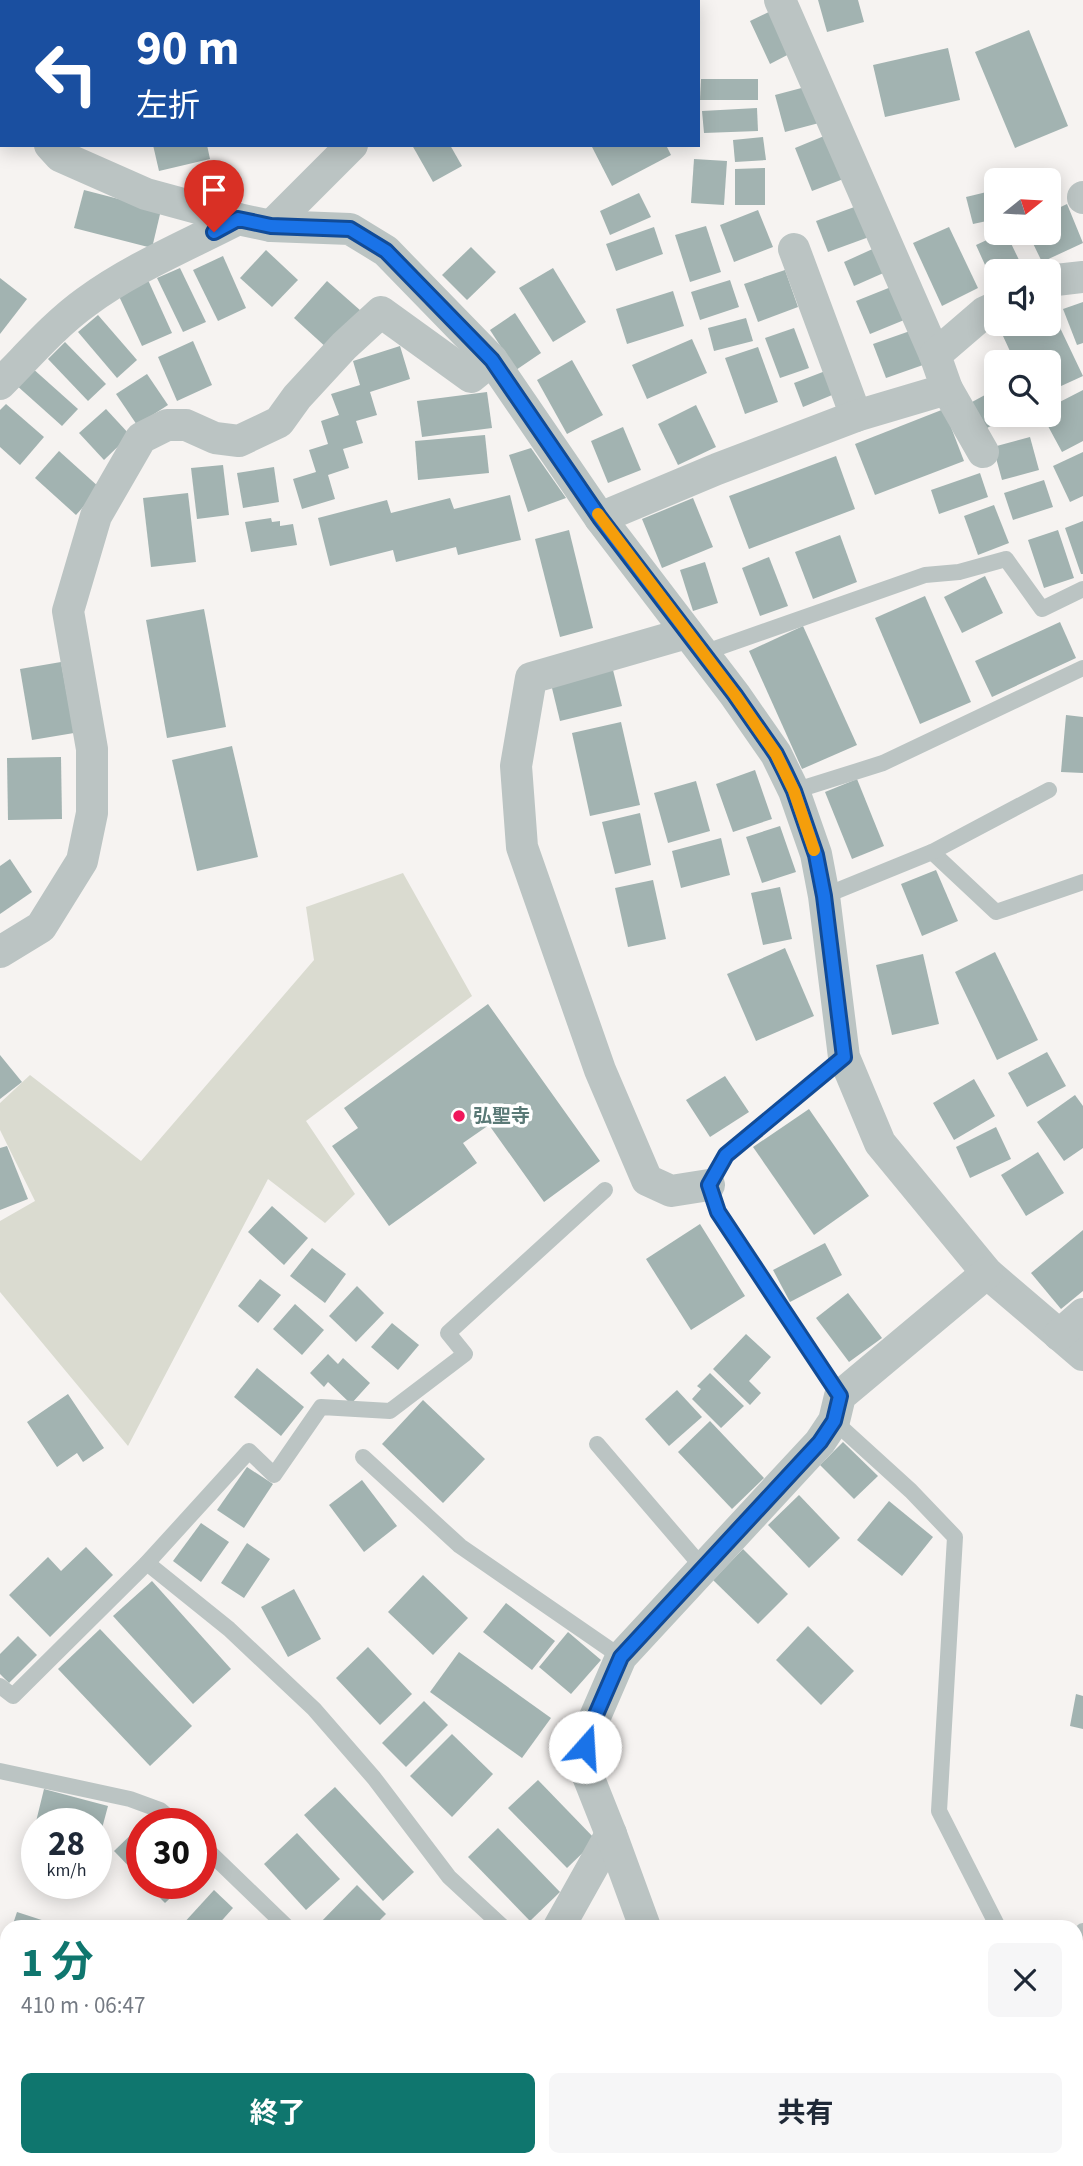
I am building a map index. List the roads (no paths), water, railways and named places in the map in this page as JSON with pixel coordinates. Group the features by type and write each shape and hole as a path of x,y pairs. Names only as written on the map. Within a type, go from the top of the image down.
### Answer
{"street":[{"path":"780,0 947,388 983,452"},
{"path":"52,147 60,156 146,194 271,226 350,229 386,251 492,360 600,518 776,754 794,791 816,855 824,896 844,1057 880,1143 987,1273 1083,1355"},
{"path":"271,226 350,147"},
{"path":"0,384 57,326 87,301 140,269 238,219"},
{"path":"794,250 856,416"},
{"path":"1061,279 1083,277"},
{"path":"0,952 41,927 82,861 92,813 92,749 68,611 96,516 141,438 167,425 186,425 215,438 239,441 279,422 297,397 344,346 382,313 471,377 492,360"},
{"path":"935,355 984,313"},
{"path":"600,518 856,416 947,388"},
{"path":"695,643 531,678 516,766 522,847 600,1070 647,1180 671,1191 709,1185"},
{"path":"642,1920 582,1761 588,1733 621,1657 820,1442 837,1408 987,1273"},
{"path":"1059,1335 1083,1314"},
{"path":"563,1920 611,1834"}],"lane":[{"path":"695,643 925,575 959,572 1006,559 1042,609 1083,589"},
{"path":"794,791 883,763 1083,668"},
{"path":"824,896 932,852 1048,790"},
{"path":"932,852 996,912 1083,882"},
{"path":"844,1057 726,1155 709,1185 718,1212 837,1408 955,1537 939,1811 994,1920"},
{"path":"0,1686 13,1696 147,1563 249,1451 274,1475 321,1407 390,1411 465,1354 448,1333 605,1190"},
{"path":"597,1444 704,1569"},
{"path":"363,1457 460,1546 621,1657"},
{"path":"147,1563 229,1629 314,1709 374,1778 450,1877 496,1920"},
{"path":"0,1771 76,1786 155,1808"},
{"path":"217,1859 280,1920"}],"place":[{"name":"弘聖寺","path":"459,1116"}]}
